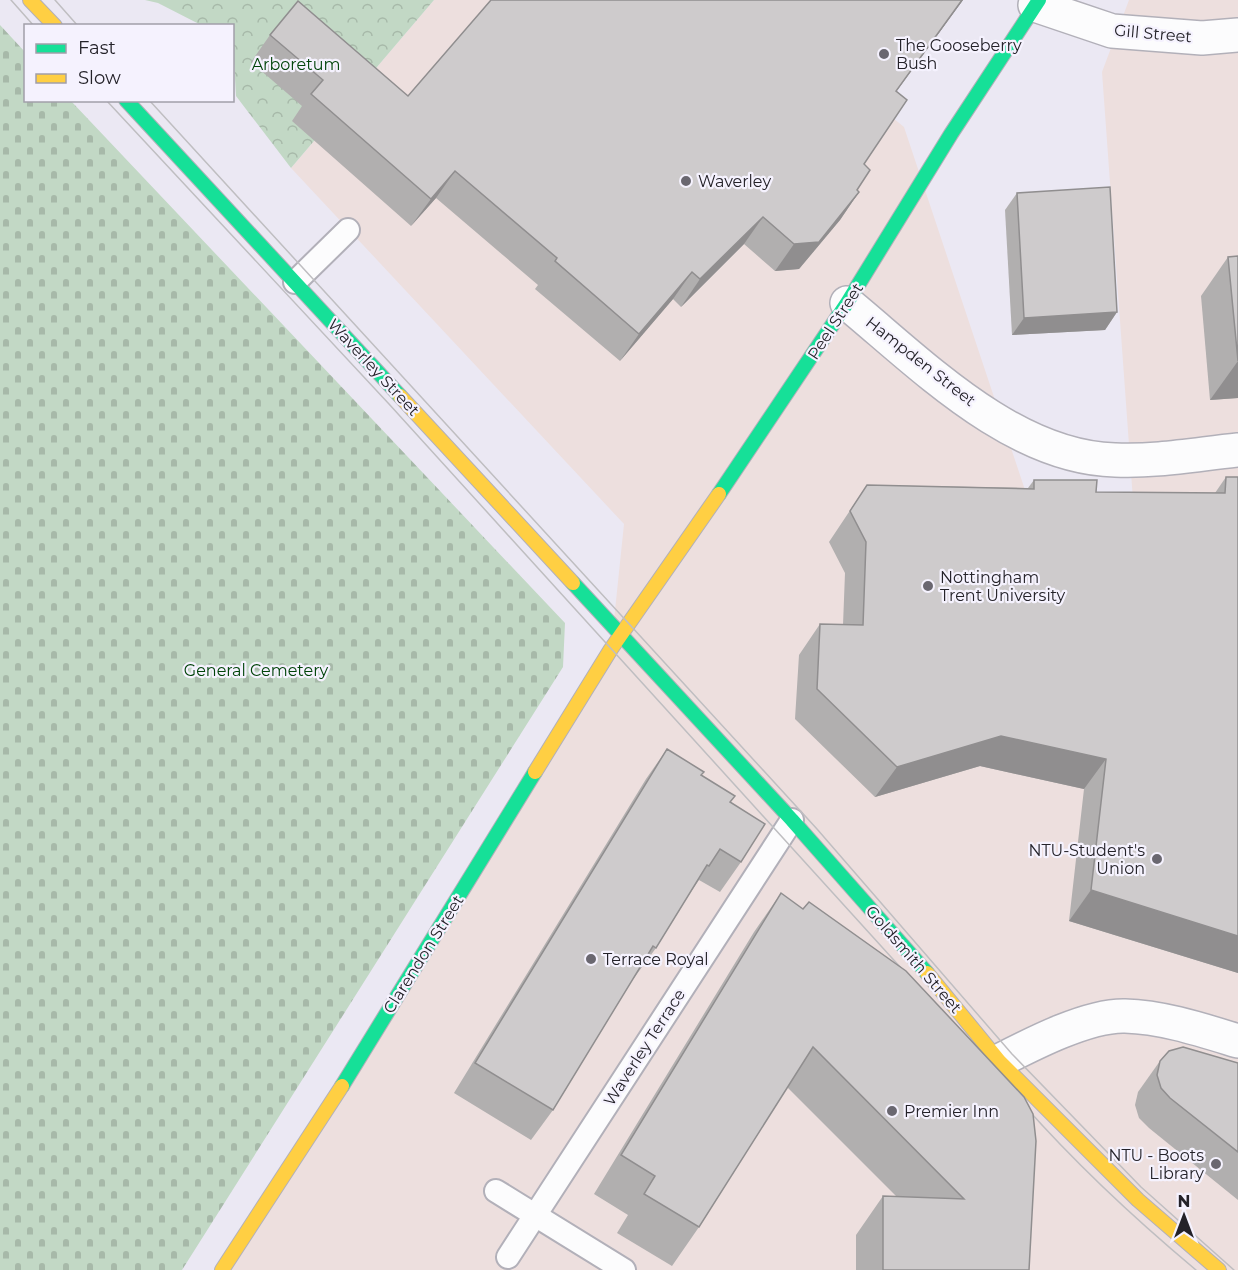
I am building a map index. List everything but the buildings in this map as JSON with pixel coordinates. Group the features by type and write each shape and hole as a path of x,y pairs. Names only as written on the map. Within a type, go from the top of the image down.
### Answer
{"street":[{"path":"30,0 53,24"},
{"name":"Gill Street","path":"1037,2 1112,31 1202,38 1238,35"},
{"name":"Peel Street","path":"620,635 683,548 848,303 951,134 1037,2"},
{"name":"Waverley Street","path":"128,102 620,635"},
{"name":"Hampden Street","path":"848,303 955,392 1019,434 1071,455 1115,460 1238,450"},
{"name":"Goldsmith Street","path":"620,635 792,820 962,1013 999,1061 1138,1200 1220,1270"},
{"name":"Clarendon Street","path":"222,1270 345,1081 620,635"},
{"path":"999,1061 1096,1019 1124,1016 1161,1020 1238,1041"}],"lane":[{"path":"295,282 348,230"},
{"name":"Waverley Terrace","path":"508,1257 792,820"},
{"path":"496,1191 624,1270"}],"shaded area":[{"name":"Nottingham Trent University","path":"434,0 749,0 904,127 1027,496 1133,500 1102,72 1129,0 1238,0 1238,1270 217,1270 611,649 624,524 291,168"}],"green space":[{"name":"Arboretum","path":"145,0 434,0 291,168 236,96 234,24 199,24 158,3"},
{"name":"General Cemetery","path":"0,25 24,51 24,102 72,102 565,623 563,667 182,1270 0,1270"}],"tram line":[{"path":"11,0 32,24"},
{"path":"55,0 76,24"},
{"path":"108,102 389,404 911,979"},
{"path":"151,102 817,829 1012,1054 1141,1187 1234,1270"},
{"path":"1023,1104 1106,1190 1196,1270"}],"traffic: fast":[{"path":"719,494 847,303 951,134 1039,0"},
{"path":"128,102 400,396"},
{"path":"573,583 792,820 927,973"},
{"path":"342,1086 535,772"}],"traffic: slow":[{"path":"30,0 53,24"},
{"path":"400,396 573,583"},
{"path":"535,772 611,649 719,494"},
{"path":"927,973 999,1061 1138,1200 1219,1270"},
{"path":"222,1270 342,1086"}],"place":[{"name":"The Gooseberry Bush","path":"884,54"},
{"name":"Waverley","path":"686,181"},
{"name":"Nottingham Trent University","path":"928,586"},
{"name":"NTU-Student's Union","path":"1157,859"},
{"name":"Terrace Royal","path":"591,959"},
{"name":"Premier Inn","path":"892,1111"},
{"name":"NTU - Boots Library","path":"1216,1164"}]}
